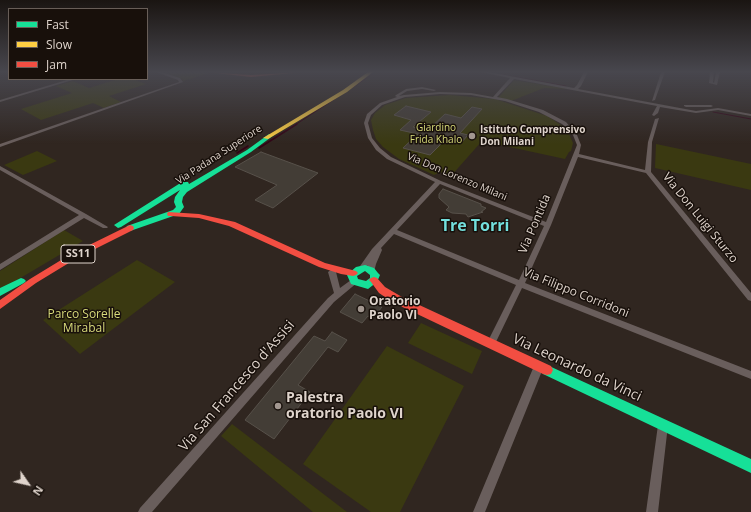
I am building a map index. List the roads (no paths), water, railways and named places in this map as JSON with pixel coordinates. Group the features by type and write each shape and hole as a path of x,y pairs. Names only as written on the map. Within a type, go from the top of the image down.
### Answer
{"main road":[{"name":"SS11","path":"272,135 335,96"},
{"name":"Via Padana Superiore","path":"0,292 155,208 196,178 272,135"},
{"name":"Via Padana Superiore","path":"0,305 30,283 84,250 127,228 177,211 180,194 184,190 251,150 272,135"},
{"name":"SS11","path":"94,240 196,178"},
{"name":"Via Padana Superiore","path":"164,202 172,201 179,205"},
{"path":"179,205 199,216 235,226 322,265 359,275"},
{"path":"155,208 153,211 154,213 199,216"},
{"path":"322,265 332,272 375,275 374,280 368,285 363,285"},
{"name":"Via Leonardo da Vinci","path":"359,275 363,285 391,296 751,466"},
{"name":"Via Leonardo da Vinci","path":"374,280 378,287 391,296"}],"street":[{"path":"0,101 17,96"},
{"path":"0,146 140,96"},
{"name":"Via Don Lorenzo Milani","path":"408,96 391,100 376,107 368,115 366,125 370,139 378,148 389,158 439,182 548,226"},
{"name":"Via Don Lorenzo Milani","path":"484,96 539,110 562,122 577,138 579,146 576,155"},
{"path":"614,96 658,106 696,112 720,109 751,115"},
{"path":"629,96 687,106 720,105 751,110"},
{"path":"653,100 654,96"},
{"name":"Via Don Luigi Sturzo","path":"658,106 650,142 648,172 751,298"},
{"path":"576,155 648,172"},
{"name":"Via Pontida","path":"491,344 548,226 576,155"},
{"path":"0,168 105,227"},
{"path":"359,275 372,264 383,243 439,182"},
{"path":"0,267 84,215"},
{"name":"Via Filippo Corridoni","path":"394,231 521,284 751,375"},
{"path":"332,272 338,293"},
{"name":"Via San Francesco d'Assisi","path":"144,512 338,293 359,275"},
{"path":"479,512 539,366"},
{"path":"652,512 663,425"}],"waterway":[{"path":"295,125 339,96"},
{"path":"713,112 751,119"},
{"path":"259,148 297,124"},
{"path":"237,153 248,146"}],"place":[{"name":"Istituto Comprensivo Don Milani","path":"472,136"},
{"name":"Oratorio Paolo VI","path":"361,309"},
{"name":"Palestra oratorio Paolo VI","path":"278,406"}],"district":[{"name":"Tre Torri","path":"475,226"}],"park label":[{"name":"Giardino Frida Khalo","path":"436,134"},
{"name":"Parco Sorelle Mirabal","path":"84,322"}]}
